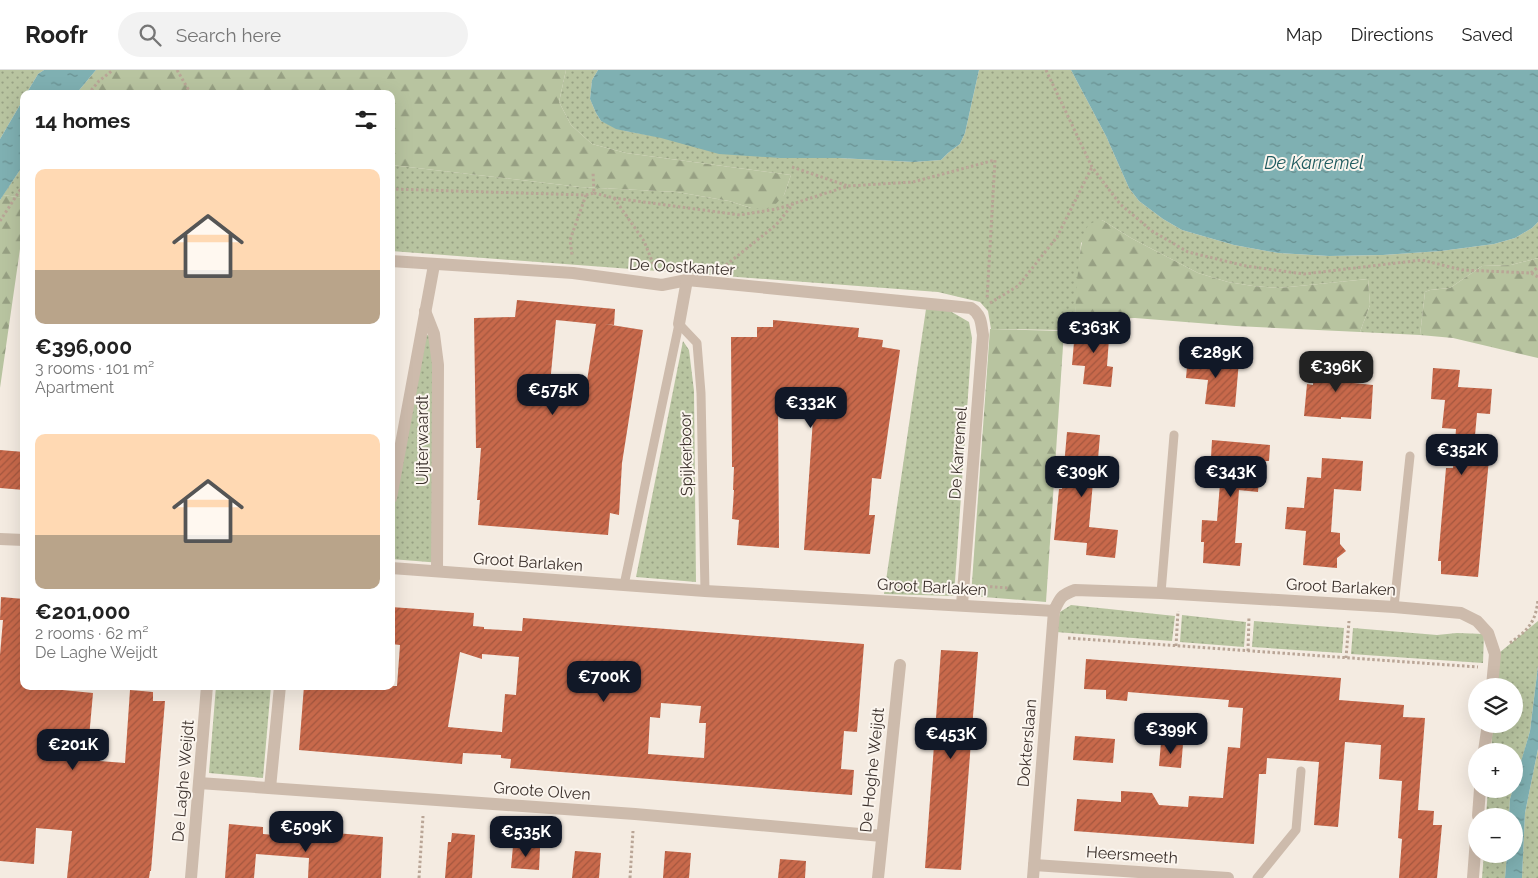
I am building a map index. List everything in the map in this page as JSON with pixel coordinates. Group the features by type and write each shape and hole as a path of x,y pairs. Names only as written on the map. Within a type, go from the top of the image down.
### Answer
{"street":[{"name":"De Oostkanter","path":"395,261 573,274 662,285 687,280 971,308"},
{"name":"Uijterwaardt","path":"395,476 434,265"},
{"name":"Spijkerboor","path":"679,324 687,280"},
{"name":"De Karremel","path":"962,605 983,335 981,318 971,308"},
{"name":"Uijterwaardt","path":"425,311 434,334 438,365 437,571"},
{"path":"0,539 20,540"},
{"name":"Groot Barlaken","path":"395,568 705,591 1054,611 1060,598 1075,590 1161,593 1394,607 1461,613 1477,621 1488,633 1495,654"},
{"name":"Dokterslaan","path":"1033,878 1054,611"},
{"path":"1493,678 1495,654"},
{"name":"De Hoghe Weijdt","path":"878,878 900,665"},
{"name":"De Laghe Weijdt","path":"192,878 207,690"},
{"path":"270,788 280,690"},
{"name":"Groote Olven","path":"199,783 635,814 882,836"},
{"path":"1474,878 1475,863"},
{"name":"Heersmeeth","path":"1034,865 1228,878"}],"lane":[{"name":"Spijkerboor","path":"624,585 679,324"},
{"name":"Spijkerboor","path":"679,324 697,343 701,385 705,591"},
{"path":"1161,593 1174,435"},
{"path":"1394,607 1410,456"},
{"path":"1257,878 1296,830 1301,771"}],"path":[{"path":"91,90 113,70"},
{"path":"177,70 188,90"},
{"path":"1046,70 1092,168 1120,204 1152,231 1188,252 1246,266 1304,274 1422,260 1462,270 1530,273 1538,277"},
{"path":"395,189 594,194 740,214 777,209 848,186 914,182 995,160 987,306 1018,286 1057,237 1092,168"},
{"path":"792,166 848,186"},
{"path":"593,172 594,194"},
{"path":"0,221 20,190"},
{"path":"573,274 570,240 586,195"},
{"path":"614,198 644,240 662,285"},
{"path":"712,283 723,268 776,225 794,203"},
{"path":"1530,273 1538,267"},
{"path":"1176,646 1179,594"},
{"path":"1248,651 1250,598"},
{"path":"1495,654 1522,634 1532,623 1537,613 1538,599"},
{"path":"1346,658 1350,604"},
{"path":"1070,638 1494,668"},
{"path":"419,878 424,798"},
{"path":"630,878 635,814"}],"green space":[{"path":"0,70 44,70 38,74 28,90 20,90 20,105 0,139"},
{"path":"96,70 566,70 559,102 571,125 592,144 626,153 791,175 784,195 774,206 764,209 751,208 729,201 677,192 580,187 395,165 395,90 79,90"},
{"path":"566,70 598,70 592,80 590,99 596,113 601,121 625,131 780,158 839,158 914,162 941,160 960,144 965,133 979,70 1071,70 1106,136 1129,188 1139,201 1163,219 1182,230 1234,245 1278,253 1329,256 1383,255 1441,251 1494,244 1515,238 1538,222 1538,258 1511,265 1482,266 1450,288 1425,292 1420,335 1360,332 1370,305 1368,279 1279,288 1228,282 1198,273 1131,238 1102,220 1081,243 1075,319 1063,330 991,329 988,311 980,302 938,292 395,251 395,165 580,187 677,192 729,201 751,208 784,195 791,175 626,153 592,144 571,125 559,102"},
{"path":"20,170 20,197 3,195"},
{"path":"3,195 20,197 20,249 0,388 0,200"},
{"path":"1102,220 1131,238 1198,273 1228,282 1279,288 1368,279 1370,305 1360,332 1236,326 1135,318 1075,319 1078,270 1085,232 1088,226"},
{"path":"1538,258 1538,358 1453,338 1420,335 1425,292 1450,288 1482,266 1511,265"},
{"path":"926,309 950,311 969,322 972,338 954,596 884,594"},
{"path":"990,329 1064,331 1046,602 971,596"},
{"path":"426,334 434,339 441,563 395,559 395,497"},
{"path":"683,341 689,350 694,391 696,582 636,577"},
{"path":"1071,605 1175,616 1172,641 1056,632 1060,612"},
{"path":"1182,615 1246,622 1244,647 1180,642"},
{"path":"1254,621 1344,628 1342,653 1252,647"},
{"path":"1538,621 1538,666 1530,731 1523,756 1523,743 1492,743 1492,733 1523,733 1523,678 1497,678 1499,653"},
{"path":"1353,628 1437,635 1457,633 1484,634 1483,663 1351,654"},
{"path":"216,690 271,690 263,778 209,773"},
{"path":"1538,749 1538,878 1522,878 1525,813"},
{"path":"1487,798 1510,798 1509,808 1487,808"},
{"path":"1483,863 1506,863 1505,878 1482,878"}],"water":[{"path":"44,70 96,70 79,90 28,90 38,74"},
{"path":"598,70 979,70 965,133 960,144 941,160 914,162 719,154 661,138 616,129 601,121 590,99 592,80"},
{"name":"De Karremel","path":"1071,70 1538,70 1538,222 1515,238 1494,244 1441,251 1383,255 1329,256 1278,253 1234,245 1182,230 1163,219 1139,201 1129,188 1106,136"},
{"path":"20,105 20,170 0,200 0,139"},
{"path":"1538,666 1538,749 1525,813 1523,856 1523,808 1509,808 1510,798 1523,798 1523,755 1530,731"},
{"path":"1506,863 1523,863 1522,878 1505,878"}],"building":[{"path":"517,300 615,309 614,325 605,324 643,330 622,463 619,515 610,513 608,535 478,525 480,500 477,500 481,448 476,448 474,318 515,317","holes":["556,320 596,324 586,387 550,384"]},
{"path":"773,320 859,328 858,337 883,340 882,347 900,350 881,479 872,478 869,515 875,515 870,554 804,550 814,404 778,403 779,548 737,545 739,520 732,519 734,467 732,467 731,337 757,337 757,327 773,327"},
{"path":"1080,323 1110,325 1107,366 1113,367 1111,387 1083,384 1085,366 1072,365 1074,342 1078,342"},
{"path":"1188,356 1239,361 1235,407 1205,404 1208,380 1186,378"},
{"path":"1315,356 1346,359 1344,382 1373,385 1371,419 1304,416 1307,384 1313,385"},
{"path":"1433,368 1460,370 1458,387 1492,389 1490,414 1477,413 1473,458 1489,459 1478,577 1441,574 1441,561 1438,561 1446,468 1453,468 1456,429 1442,428 1445,400 1431,399"},
{"path":"1067,432 1100,435 1098,459 1095,459 1089,527 1118,530 1115,558 1086,555 1087,543 1054,540 1059,489 1062,489"},
{"path":"1212,440 1270,445 1269,461 1260,461 1258,492 1239,490 1235,543 1242,543 1240,566 1203,563 1204,542 1201,542 1202,520 1217,521 1222,458 1211,457"},
{"path":"0,450 20,452 20,490 0,488"},
{"path":"1322,458 1363,461 1361,491 1334,489 1331,532 1340,533 1340,544 1346,551 1337,558 1337,568 1303,565 1306,531 1285,529 1287,507 1304,508 1307,477 1321,478"},
{"path":"1,597 20,599 20,690 62,690 93,693 87,760 125,763 130,690 153,692 153,701 165,701 149,878 67,878 72,831 36,828 34,864 0,861 0,655 3,620 0,620"},
{"path":"395,607 474,613 473,626 484,627 484,629 522,631 523,618 864,644 857,732 844,731 841,769 854,770 852,795 510,768 511,759 501,758 501,755 463,753 462,764 299,750 304,690 395,690 395,686 397,686 400,645 395,644","holes":["460,652 482,659 482,654 519,657 516,695 505,694 502,732 448,727","661,703 701,706 699,723 706,723 704,758 648,754 650,717 660,718"]},
{"path":"941,650 978,652 961,870 925,868"},
{"path":"1086,659 1341,678 1339,700 1404,705 1403,717 1425,718 1418,810 1434,811 1433,825 1442,825 1437,878 1399,878 1402,839 1398,838 1402,781 1379,779 1381,745 1345,742 1338,827 1314,825 1319,762 1267,758 1266,774 1259,774 1254,844 1074,831 1077,799 1121,802 1121,791 1152,793 1159,805 1188,807 1189,796 1223,798 1228,747 1240,748 1243,708 1228,707 1229,700 1128,692 1127,701 1106,699 1106,690 1084,689"},
{"path":"1075,736 1115,739 1113,763 1073,760"},
{"path":"1161,742 1183,744 1181,768 1159,766"},
{"path":"229,824 263,827 263,834 311,838 312,831 383,837 381,878 308,878 309,858 256,854 254,878 225,878"},
{"path":"452,833 475,835 472,878 445,878 448,842 451,842"},
{"path":"513,846 540,848 539,870 511,868"},
{"path":"575,851 601,853 599,878 572,878"},
{"path":"665,851 691,853 689,878 663,878"},
{"path":"780,859 806,861 805,878 778,878"}]}
